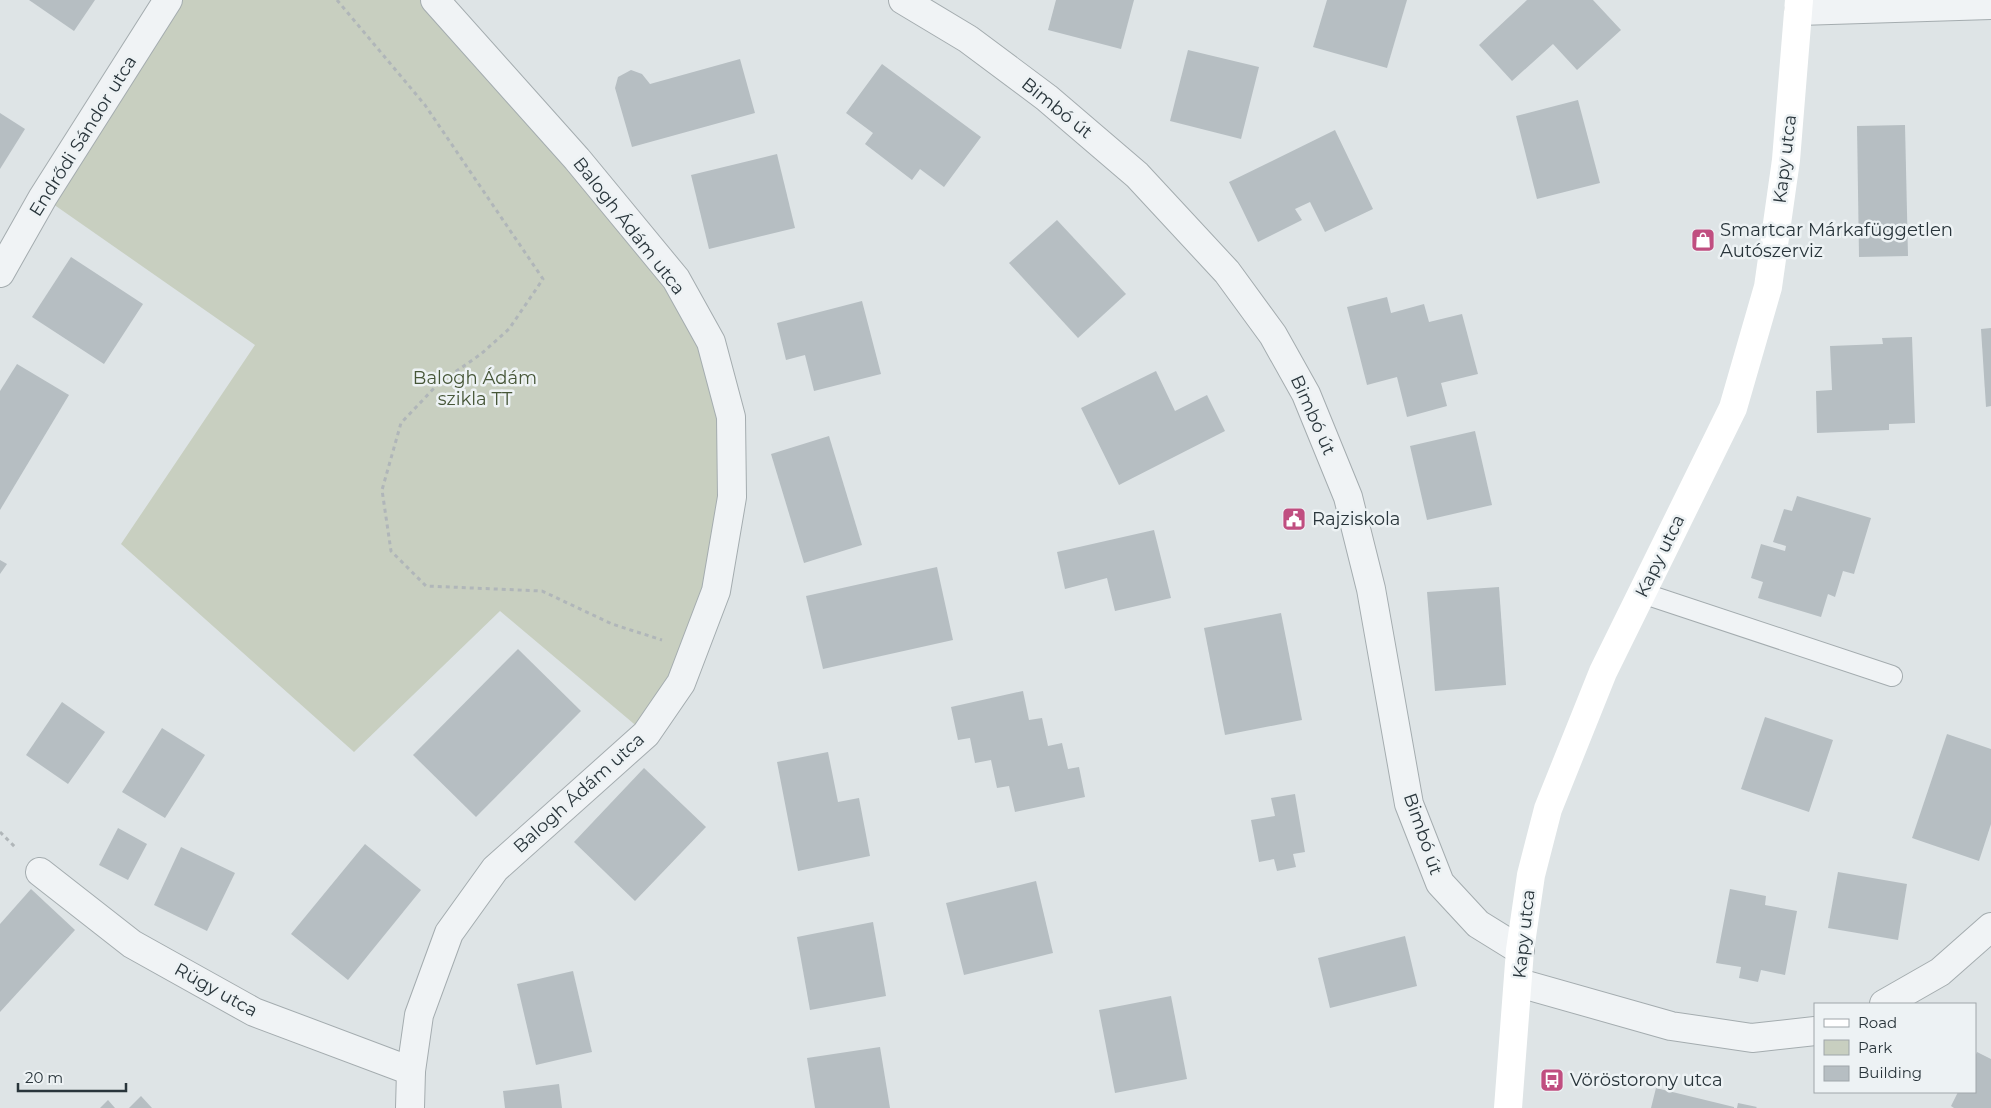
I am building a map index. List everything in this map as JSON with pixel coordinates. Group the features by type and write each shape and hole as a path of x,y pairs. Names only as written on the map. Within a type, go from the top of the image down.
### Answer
{"street":[{"name":"Endrődi Sándor utca","path":"0,273 43,197 168,0"},
{"name":"Balogh Ádám utca","path":"410,1108 411,1071 419,1015 449,933 495,869 646,734 681,683 716,591 732,497 731,417 711,342 676,279 577,159 435,0"},
{"name":"Bimbó út","path":"904,0 968,39 1047,98 1137,175 1227,272 1273,335 1306,394 1348,497 1371,589 1409,804 1440,883 1478,924 1520,950"},
{"path":"1799,6 1991,5"},
{"name":"Kapy utca","path":"1508,1108 1519,984 1520,950 1530,875 1548,809 1603,672 1733,408 1768,288 1786,160 1799,6"},
{"name":"Rügy utca","path":"40,872 132,944 254,1012 411,1071"},
{"path":"1886,1003 1940,972 1991,927"},
{"path":"1519,984 1671,1026 1752,1038 1814,1031"}],"lane":[{"path":"1642,592 1892,676"}],"path":[{"path":"337,0 425,105 543,279 509,329 481,354 438,384 401,423 382,490 391,551 426,586 542,591 612,624 666,642 681,683"}],"green space":[{"name":"Balogh Ádám szikla TT","path":"168,0 435,0 676,279 731,417 716,591 646,734 500,611 354,752 121,544 255,345 43,197"}],"building":[{"path":"29,0 95,0 74,31"},
{"path":"1056,0 1134,0 1121,49 1048,30"},
{"path":"1327,0 1407,0 1387,68 1313,47"},
{"path":"1527,0 1593,0 1621,30 1577,70 1553,44 1512,81 1479,45"},
{"path":"1188,50 1259,67 1241,139 1170,121"},
{"path":"740,59 755,113 632,147 615,88 618,77 631,70 642,74 650,84"},
{"path":"882,64 981,137 944,187 920,169 912,180 865,144 873,133 846,113"},
{"path":"1578,100 1600,183 1537,199 1516,116"},
{"path":"0,113 25,129 0,169"},
{"path":"1905,125 1908,256 1859,257 1857,126"},
{"path":"1335,130 1373,209 1325,232 1310,202 1295,209 1302,220 1258,242 1229,182"},
{"path":"777,154 795,228 709,249 691,175"},
{"path":"1057,220 1126,294 1078,338 1009,263"},
{"path":"71,257 143,304 104,364 32,317"},
{"path":"1387,297 1391,313 1424,304 1429,322 1462,314 1478,374 1441,383 1447,406 1407,417 1397,377 1367,385 1347,307"},
{"path":"862,301 881,374 814,391 805,355 786,360 777,323"},
{"path":"1991,328 1991,406 1986,407 1981,329"},
{"path":"1912,337 1915,423 1889,424 1889,430 1817,433 1816,391 1832,390 1830,346 1883,344 1882,338"},
{"path":"17,364 69,395 0,510 0,391"},
{"path":"1156,371 1175,411 1207,395 1225,431 1119,485 1081,408"},
{"path":"1475,431 1492,505 1427,520 1410,446"},
{"path":"829,436 862,545 804,563 771,454"},
{"path":"1797,496 1871,518 1854,574 1843,571 1835,597 1828,594 1821,617 1758,598 1763,582 1751,578 1761,544 1785,551 1786,546 1773,542 1784,509 1792,511"},
{"path":"1154,530 1171,598 1115,611 1107,578 1065,589 1057,552"},
{"path":"0,560 7,564 0,574"},
{"path":"937,567 953,640 823,669 806,596"},
{"path":"1499,587 1506,685 1435,691 1427,592"},
{"path":"1281,613 1302,720 1225,735 1204,628"},
{"path":"518,649 581,711 476,817 413,755"},
{"path":"1023,691 1029,720 1042,718 1048,746 1062,743 1068,769 1079,767 1085,797 1015,812 1009,786 997,788 991,760 975,763 970,738 958,740 951,707"},
{"path":"62,702 105,732 68,784 26,755"},
{"path":"1765,717 1833,740 1809,812 1741,789"},
{"path":"162,728 205,755 165,818 122,792"},
{"path":"1947,734 1991,749 1991,824 1979,861 1912,838"},
{"path":"828,752 838,802 859,798 870,856 798,871 777,762"},
{"path":"644,768 706,827 635,901 574,842"},
{"path":"1295,794 1305,852 1293,854 1296,867 1277,871 1274,859 1259,862 1251,820 1275,816 1271,798"},
{"path":"118,828 147,844 128,880 99,865"},
{"path":"365,844 421,890 348,980 291,934"},
{"path":"181,847 235,873 207,931 154,905"},
{"path":"1838,872 1907,884 1898,940 1828,928"},
{"path":"1036,881 1053,953 964,975 946,903"},
{"path":"31,889 75,930 0,1012 0,924"},
{"path":"1730,889 1766,896 1765,905 1797,911 1785,975 1761,970 1758,982 1739,978 1741,967 1716,963"},
{"path":"873,922 886,996 810,1010 797,937"},
{"path":"1405,936 1417,986 1330,1008 1318,958"},
{"path":"573,971 592,1052 536,1065 517,984"},
{"path":"1171,996 1187,1079 1115,1093 1099,1010"},
{"path":"880,1047 890,1108 815,1108 807,1058"},
{"path":"1977,1052 1991,1059 1991,1108 1954,1108 1951,1106 1958,1093 1976,1093"},
{"path":"559,1084 562,1108 505,1108 503,1091"},
{"path":"1656,1088 1734,1107 1734,1108 1651,1108"},
{"path":"141,1096 152,1108 129,1108"},
{"path":"108,1100 115,1108 100,1108"},
{"path":"1738,1103 1757,1107 1737,1108"}],"place":[{"name":"Smartcar Márkafüggetlen Autószerviz","path":"1703,240"},
{"name":"Rajziskola","path":"1294,519"},
{"name":"Vöröstorony utca","path":"1552,1080"}]}
